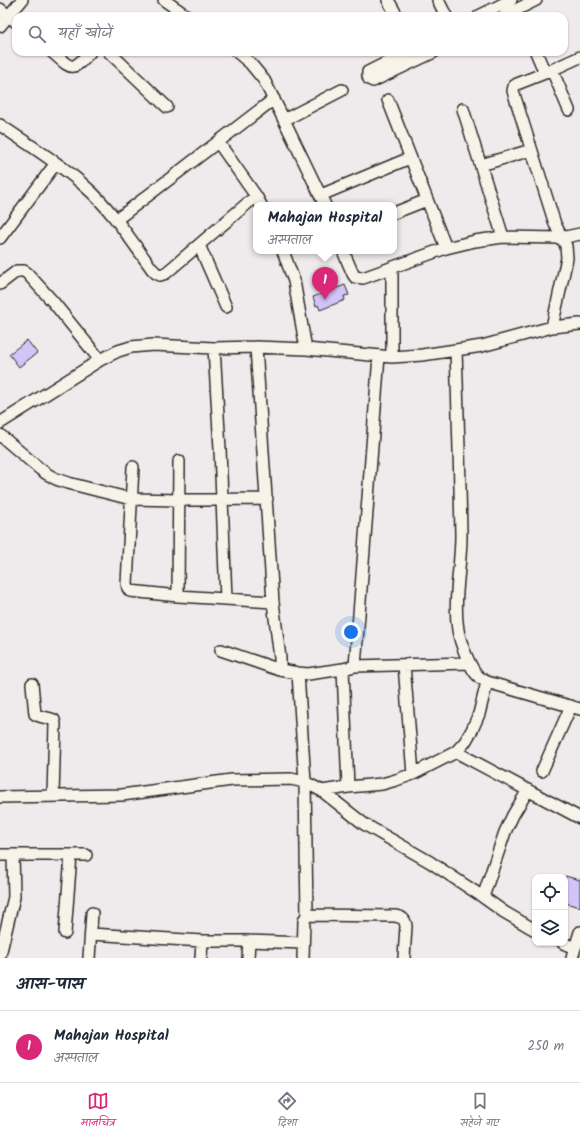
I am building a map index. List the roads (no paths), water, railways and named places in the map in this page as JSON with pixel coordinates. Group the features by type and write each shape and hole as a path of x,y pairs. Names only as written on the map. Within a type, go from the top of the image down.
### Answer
{"street":[{"path":"0,26 22,0"},
{"path":"164,0 181,12"},
{"path":"388,0 395,12"},
{"path":"438,0 444,12"},
{"path":"491,12 536,0"},
{"path":"57,56 67,65 74,67 86,56"},
{"path":"114,56 167,107"},
{"path":"242,56 250,63 264,80 323,200 410,158"},
{"path":"400,56 368,72 369,79 375,80 418,56"},
{"path":"539,56 549,72 569,110"},
{"path":"552,327 567,258 566,246 555,224 513,91 514,86 517,84 549,72 580,56"},
{"path":"284,120 342,90"},
{"path":"116,220 274,99"},
{"path":"388,100 446,248"},
{"path":"463,109 504,238"},
{"path":"0,125 56,163 87,188 116,220 152,269 160,275 166,273 199,245 253,204"},
{"path":"218,142 259,200"},
{"path":"481,165 532,150"},
{"path":"0,238 56,163"},
{"path":"397,212 427,200"},
{"path":"344,254 355,277 363,278 446,248 475,241 504,238 561,238 580,234"},
{"path":"199,245 226,307"},
{"path":"284,254 294,281 306,349"},
{"path":"392,268 392,356"},
{"path":"0,284 17,271 24,271 27,273 54,303 100,360"},
{"path":"0,423 100,360 118,351 131,347 153,345 214,348 256,347 306,349 392,356 422,354 482,346 552,327 580,324"},
{"path":"256,347 273,602 280,658 280,670"},
{"path":"214,348 226,599"},
{"path":"456,350 461,536 456,609 458,631 469,663 479,677 487,682 576,708 542,771"},
{"path":"355,666 379,356"},
{"path":"0,435 40,469 56,479 131,499 222,500 267,498"},
{"path":"178,596 180,461"},
{"path":"133,467 127,584 130,591 178,596 273,602"},
{"path":"221,650 280,670 308,674 355,666 469,663"},
{"path":"404,665 412,774"},
{"path":"343,669 348,787"},
{"path":"298,673 305,782 307,915 304,921 303,958"},
{"path":"322,791 382,784 396,780 412,774 456,752 465,742 472,730 479,714 487,682"},
{"path":"32,684 35,714 39,717 54,720 55,724 53,796"},
{"path":"456,752 580,818"},
{"path":"0,797 122,794 232,780 291,779 305,782 322,791 364,824 430,862 504,912 532,928"},
{"path":"483,897 505,832 528,790"},
{"path":"0,855 86,855"},
{"path":"0,955 14,897 13,855"},
{"path":"65,933 71,855"},
{"path":"89,958 92,913"},
{"path":"307,915 395,916 403,918 406,926 404,958"},
{"path":"573,953 580,932"},
{"path":"91,934 202,941 249,940 303,943"},
{"path":"248,958 249,940"},
{"path":"202,941 202,958"}],"place":[{"name":"Mahajan Hospital","path":"325,300"}]}
